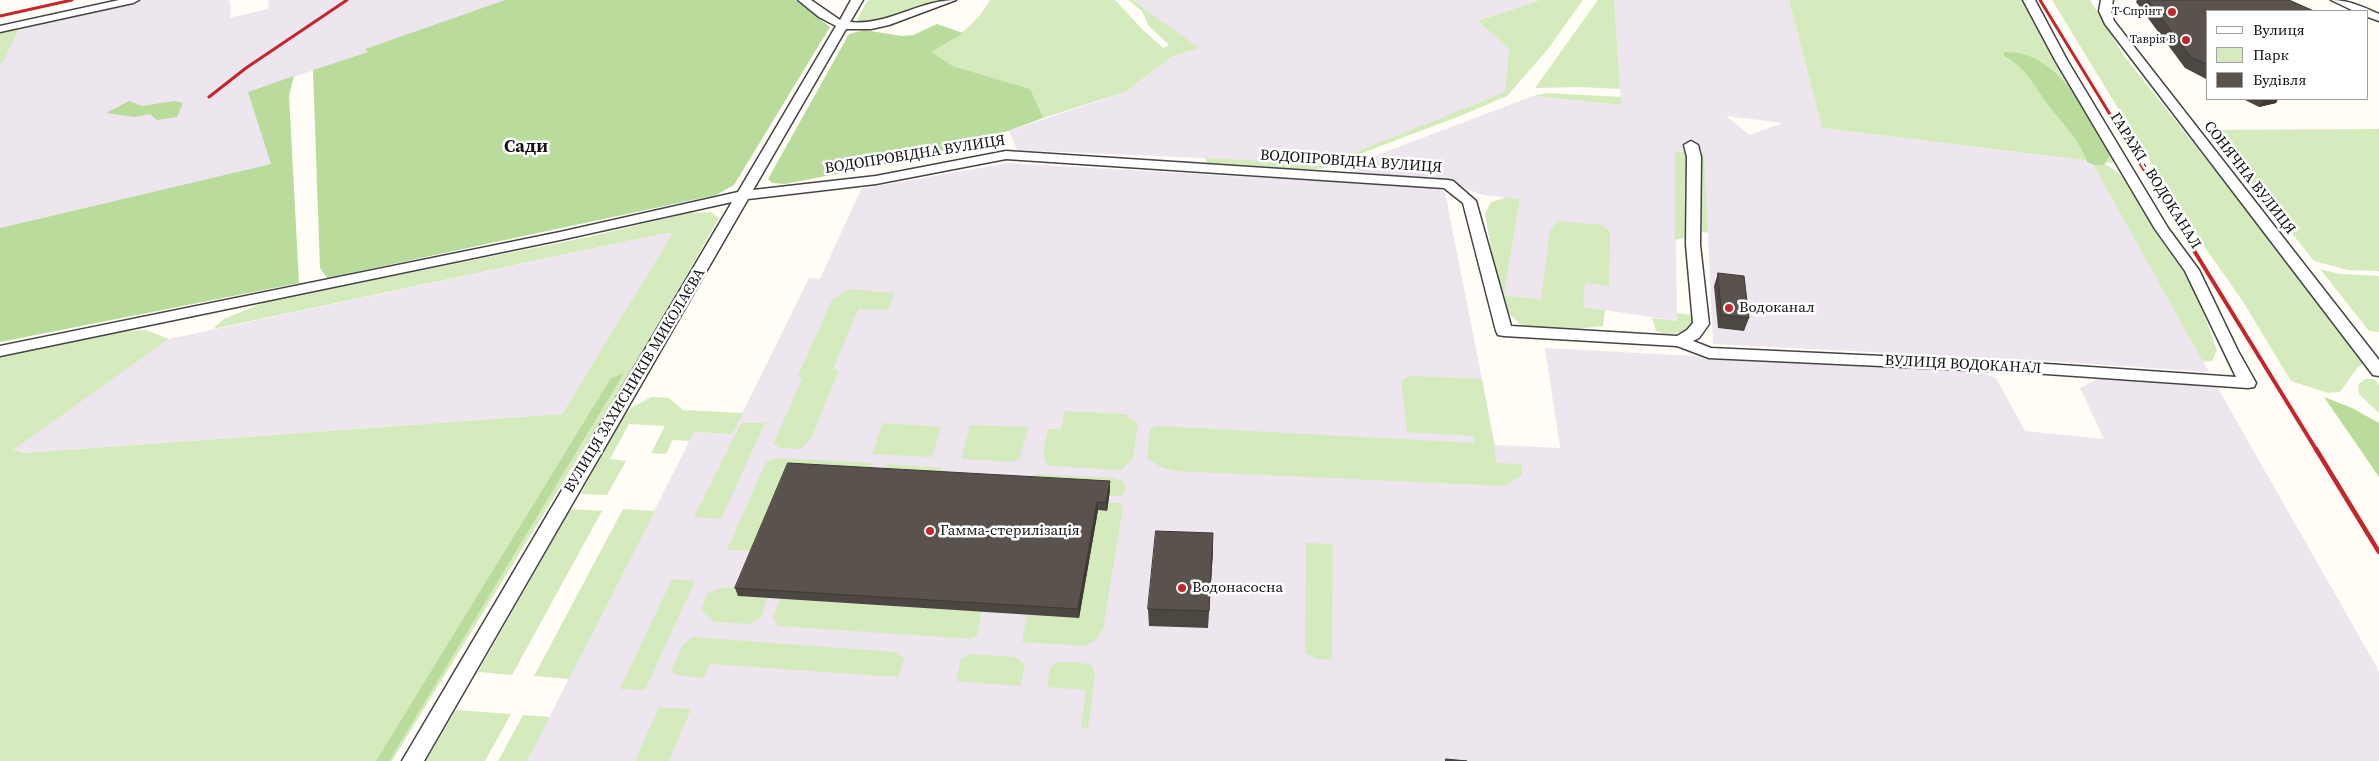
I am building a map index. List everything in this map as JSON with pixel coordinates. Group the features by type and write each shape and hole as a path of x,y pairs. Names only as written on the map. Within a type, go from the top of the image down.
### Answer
{"street":[{"path":"0,29 133,0"},
{"path":"804,0 842,25 865,26 891,22 950,0"},
{"name":"ВУЛИЦЯ ЗАХИСНИКІВ МИКОЛАЄВА","path":"412,761 857,0"},
{"name":"ГАРАЖІ - ВОДОКАНАЛ","path":"2029,0 2061,60 2158,221 2192,270 2230,351 2248,382"},
{"name":"СОНЯЧНА ВУЛИЦЯ","path":"2107,0 2105,11 2109,22 2379,371"},
{"path":"2337,0 2361,10"},
{"path":"1679,341 1693,334 1701,324 1693,245 1694,157 1691,145"},
{"name":"ВОДОПРОВІДНА ВУЛИЦЯ","path":"743,195 876,180 1006,155 1448,184 1469,201 1504,331 1679,341"},
{"path":"0,351 551,238 743,195"},
{"name":"ВУЛИЦЯ ВОДОКАНАЛ","path":"1679,341 1709,353 2032,368 2248,382"}],"shaded area":[{"path":"140,0 229,0 231,7 230,18 268,9 269,0 505,0 366,49 368,52 249,92 272,164 0,228 0,63 3,63 19,29"},
{"path":"1133,0 1540,0 1478,21 1509,49 1505,92 1355,152 1316,163 1017,150 1009,131 1125,92 1173,56 1198,48"},
{"path":"1614,0 1789,0 1822,128 2091,161 2209,372 2048,361 1713,344 1704,152 1675,151 1677,321 1504,295 1520,199 1483,195 1466,189 1453,181 1439,178 1355,173 1348,169 1356,163 1533,96 1621,105","holes":["1726,116 1782,123 1750,135"]},
{"path":"1008,163 1437,188 1445,192 1495,445 1560,448 1545,348 1977,371 1996,378 2025,431 2104,439 2080,388 2099,378 2216,385 2379,671 2379,761 527,761 694,432 732,434 809,278 820,279 861,189"},
{"path":"674,233 562,414 24,453 12,450 169,339 661,234"}],"green space":[{"path":"505,0 795,0 830,27 734,185 716,195 327,278 320,268 313,70 368,52 365,49"},
{"path":"942,0 888,19 860,23 857,20 867,1"},
{"path":"990,0 1115,0 1163,48 1169,45 1148,25 1142,11 1128,0 1133,0 1199,48 1173,56 1125,92 1043,118 1029,89 953,66 932,52 972,24"},
{"path":"1540,0 1583,0 1548,49 1507,96 1460,116 1320,169 1209,165 1206,161 1206,158 1316,163 1355,152 1505,92 1509,49 1478,21"},
{"path":"1598,0 1614,0 1620,89 1580,87 1535,88"},
{"path":"1789,0 2022,0 2115,159 2113,163 2101,162 2125,179 2193,285 2217,350 2212,361 2203,362 2091,161 1822,128"},
{"path":"2052,0 2090,0 2124,56 2233,193 2363,364 2358,367 2340,392 2328,393 2291,381 2242,300 2191,228"},
{"path":"937,24 963,33 932,52 953,66 1030,89 1043,118 1008,131 918,158 785,184 772,183 768,179 849,34 864,30 902,36 913,35"},
{"path":"19,29 3,63 0,63 0,32"},
{"path":"2004,52 2023,54 2040,61 2069,87 2092,120 2111,153 2104,165 2094,165 2087,162 2081,147 2072,134 2031,80 2019,66 2004,56"},
{"path":"294,76 289,95 299,283 0,342 0,228 271,164 248,92"},
{"path":"1546,93 1621,97 1621,105 1533,96"},
{"path":"129,101 142,106 174,101 183,103 177,117 157,120 150,114 134,117 106,113"},
{"path":"2379,129 2379,271 2348,270 2314,261 2210,130"},
{"path":"1675,151 1687,152 1689,154 1687,237 1675,240"},
{"path":"1699,152 1704,152 1708,233 1699,231"},
{"path":"1508,197 1520,199 1504,295 1541,300 1550,231 1558,221 1602,225 1610,232 1609,286 1585,283 1583,307 1605,310 1603,326 1575,329 1534,327 1520,324 1507,312 1499,292 1485,214 1491,202"},
{"path":"711,212 719,218 635,365 392,761 0,761 0,354 123,331 146,330 169,339 13,450 24,453 562,414 673,233 213,329 224,319 265,302 588,237 688,213"},
{"path":"2320,269 2340,274 2379,276 2379,332 2369,331"},
{"path":"848,289 894,293 888,310 858,309 833,369 839,370 811,439 800,449 780,448 773,444 802,380 798,375 832,300"},
{"path":"1677,313 1693,315 1693,326 1675,333 1656,331 1652,318 1677,321"},
{"path":"624,373 389,761 376,761 611,378"},
{"path":"1409,376 1482,379 1497,463 1521,464 1522,475 1505,486 1175,471 1161,467 1147,458 1150,429 1158,426 1474,443 1473,436 1407,432 1401,381"},
{"path":"2365,379 2374,379 2379,385 2379,413 2359,394 2358,385"},
{"path":"651,397 669,398 683,410 743,413 732,434 694,432 690,441 673,440 666,454 651,453 665,426 629,424 610,459 626,461 607,495 581,494 621,418 631,408"},
{"path":"2324,397 2352,408 2379,423 2379,477"},
{"path":"1065,411 1125,414 1138,424 1133,458 1121,470 1050,466 1044,459 1048,429 1061,429"},
{"path":"741,423 765,423 721,519 694,517"},
{"path":"883,423 941,427 932,457 872,454"},
{"path":"970,425 1028,427 1020,458 1013,462 961,459"},
{"path":"776,458 872,463 868,476 757,551 727,550 766,462"},
{"path":"889,464 941,468 943,472 881,477 883,468"},
{"path":"1036,474 1112,478 1123,481 1126,488 1122,496 1109,496 1031,478"},
{"path":"1108,503 1120,503 1123,508 1103,629 1095,640 1085,646 1022,642 1027,615 1079,618 1098,510 1107,511"},
{"path":"571,509 602,511 512,675 478,672"},
{"path":"623,509 655,511 569,679 534,676"},
{"path":"1306,543 1333,544 1332,660 1317,659 1305,653"},
{"path":"672,579 695,581 645,690 620,689"},
{"path":"724,587 742,588 739,596 767,598 761,618 750,624 714,622 701,610 707,594"},
{"path":"780,599 982,612 977,635 972,639 778,626 773,618"},
{"path":"692,637 896,652 904,659 898,677 710,664 704,678 676,675 672,670 683,645"},
{"path":"970,654 1015,657 1025,665 1020,686 956,681 961,659"},
{"path":"1056,662 1076,662 1092,665 1095,676 1088,728 1081,727 1086,690 1047,687 1050,668"},
{"path":"659,707 691,709 669,761 635,761"},
{"path":"456,710 511,714 485,761 426,761"},
{"path":"523,715 550,717 527,761 498,761"}],"building":[{"name":"Таврія В","path":"2148,0 2289,0 2312,10 2206,10 2206,64 2191,57"},
{"path":"1718,273 1744,276 1749,318 1722,315"},
{"name":"Гамма-стерилізація","path":"788,463 1110,481 1106,502 1097,502 1078,609 735,588"},
{"name":"Водонасосна","path":"1156,531 1213,533 1209,611 1148,609"},
{"path":"1446,759 1467,761 1446,761"}],"railway":[{"path":"0,16 72,0"},
{"path":"209,97 246,68 347,0"},
{"path":"2040,0 2163,201"},
{"path":"2163,200 2317,451"},
{"path":"2316,449 2379,552"}],"place":[{"name":"Т-Спрінт","path":"2172,12"},
{"name":"Таврія В","path":"2186,40"},
{"name":"Водоканал","path":"1729,308"},
{"name":"Гамма-стерилізація","path":"930,531"},
{"name":"Водонасосна","path":"1182,588"}],"district":[{"name":"Сади","path":"526,147"}]}
